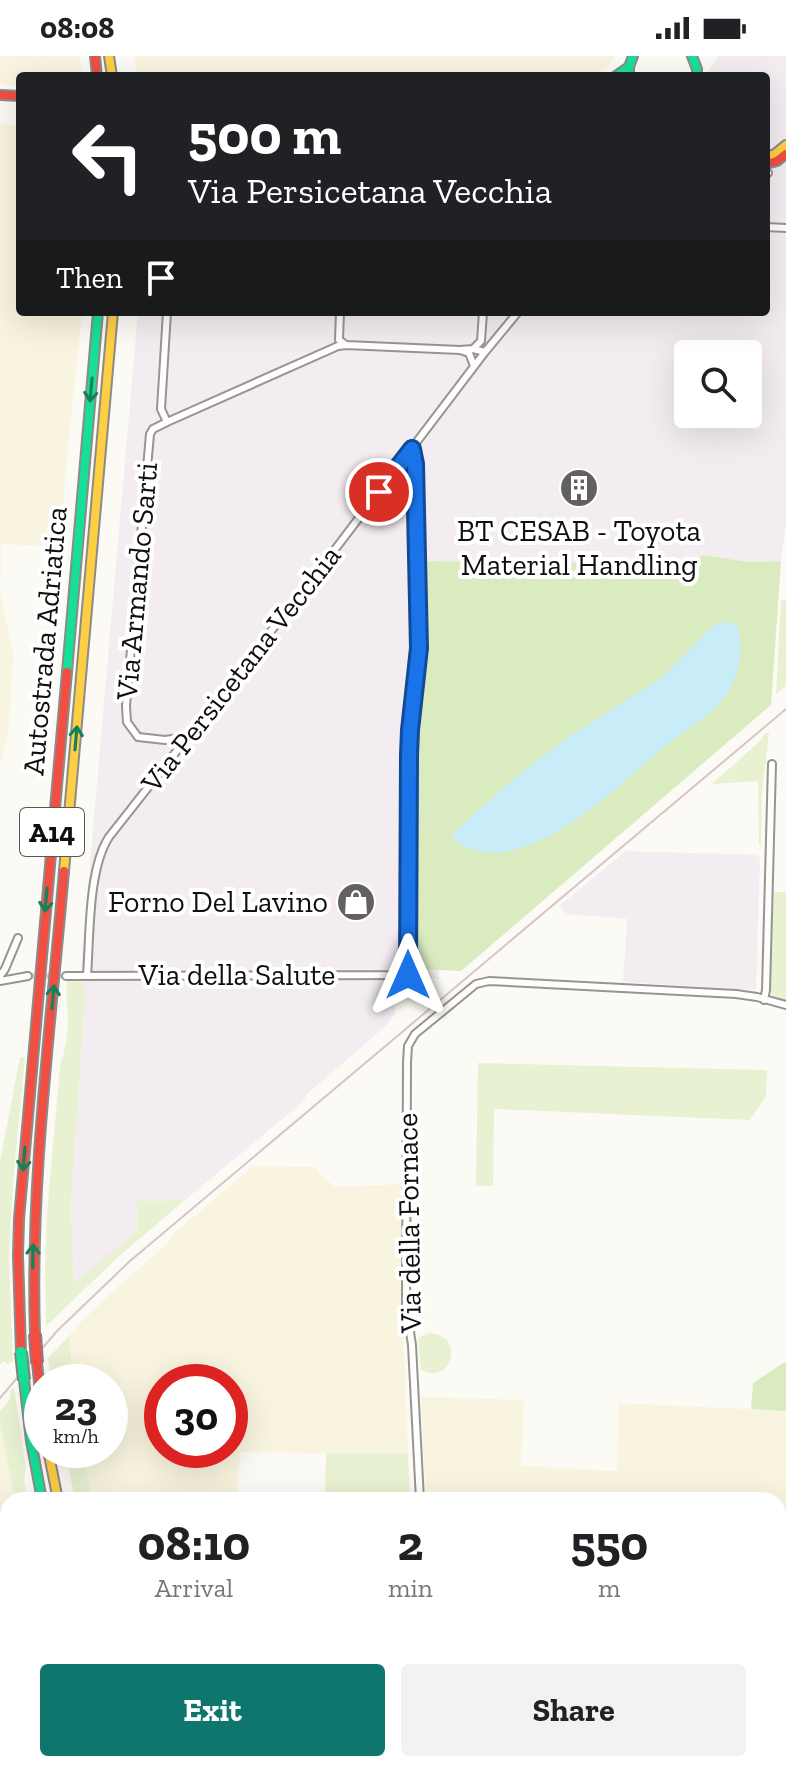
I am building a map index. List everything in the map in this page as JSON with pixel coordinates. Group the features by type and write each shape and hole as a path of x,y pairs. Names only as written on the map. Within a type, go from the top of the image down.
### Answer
{"main road":[{"path":"692,56 697,72"},
{"path":"697,72 703,56"},
{"path":"770,168 786,154"},
{"name":"Autostrada Adriatica","path":"41,1492 21,1352 19,1219 98,316"},
{"name":"Autostrada Adriatica","path":"37,1364 33,1268 39,1158 113,316"},
{"path":"52,1468 56,1492"}],"street":[{"path":"167,316 161,409 167,422"},
{"path":"340,316 339,340 346,345"},
{"path":"473,349 481,341 483,316"},
{"name":"Via Persicetana Vecchia","path":"87,976 95,873 99,855 109,837 515,316"},
{"name":"Via Armando Sarti","path":"186,737 167,740 138,737 127,722 150,434 153,429 338,346 473,349 485,352"},
{"path":"460,350 469,353 474,366"},
{"name":"Via della Salute","path":"66,976 408,975 409,755 419,648 415,464 412,449"},
{"name":"Via Armando Sarti","path":"167,740 176,750"},
{"path":"772,764 764,1000 786,1005"},
{"path":"0,978 18,938"},
{"path":"0,978 28,976"},
{"name":"Via della Fornace","path":"420,1492 412,1345 406,1306 407,1052 415,1034 483,981 736,994 764,1000"}],"shaded area":[{"path":"0,56 79,56 82,72 16,72 16,86 0,84"},
{"path":"135,56 615,56 608,67 597,72 137,72"},
{"path":"719,56 786,56 786,524 781,561 748,562 704,555 679,564 422,561 422,649 413,770 412,969 439,970 439,979 409,978 408,983 396,983 395,1013 388,1024 306,1095 304,1101 185,1200 137,1201 137,1231 74,1284 71,1206 85,1000 81,967 138,316 770,316 770,72 707,72"},
{"path":"0,124 16,126 16,316 82,316 65,476 62,547 2,544 0,588"},
{"path":"0,590 13,654 9,728 0,766"},
{"path":"626,851 756,855 760,858 756,990 623,982 627,919 567,914 559,906"},
{"path":"253,1166 315,1167 322,1177 336,1187 402,1184 402,1302 408,1454 248,1452 248,1364 144,1364 144,1468 239,1468 238,1492 91,1492 86,1468 128,1468 128,1364 71,1364 70,1335 113,1291"},
{"path":"421,1397 524,1400 521,1466 617,1471 619,1403 786,1411 786,1492 426,1492"},
{"path":"0,1424 13,1492 0,1492"}],"green space":[{"path":"704,555 748,562 781,561 771,705 461,971 412,969 413,770 422,649 422,561 679,564"},
{"path":"781,600 786,600 786,686 776,694"},
{"path":"765,733 769,733 762,793 761,848 758,781 712,784"},
{"path":"771,892 786,892 786,1001 775,998 771,992"},
{"path":"67,981 83,982 85,1000 71,1206 74,1283 137,1231 137,1201 185,1200 116,1259 46,1326 47,1213 60,1066 67,1032"},
{"path":"20,1057 25,1057 9,1256 13,1361 8,1364 3,1361 0,1365 0,1162"},
{"path":"478,1063 767,1070 766,1096 750,1120 494,1109 493,1186 476,1186"},
{"path":"429,1333 441,1336 451,1350 447,1366 432,1373 421,1370 418,1338"},
{"path":"70,1335 71,1364 49,1364 48,1358"},
{"path":"786,1363 786,1411 751,1409 753,1383"},
{"path":"14,1387 26,1468 26,1492 13,1492 0,1424 0,1411 10,1399 10,1391"},
{"path":"326,1453 408,1454 410,1492 325,1492"},
{"path":"68,1468 86,1468 91,1492 73,1492"}],"water":[{"path":"723,622 738,627 741,644 738,669 728,692 706,716 620,786 565,827 536,842 507,851 479,851 453,839 458,829 518,775 570,736 663,677 711,628"}],"tunnel":[{"path":"28,976 66,976"}],"railway":[{"path":"0,1398 57,1331 130,1261 786,709"}],"traffic: fast":[{"path":"629,72 633,56"},
{"path":"692,56 697,72"},
{"path":"622,72 629,67"},
{"path":"67,672 98,316"},
{"path":"21,1352 24,1380"},
{"path":"36,1468 41,1492"}],"traffic: slow":[{"path":"109,56 111,72"},
{"path":"770,156 786,145"},
{"path":"64,871 113,316"},
{"path":"52,1468 56,1492"}],"traffic: jam":[{"path":"95,56 97,72"},
{"path":"0,95 16,96"},
{"path":"770,163 786,154"},
{"path":"21,1352 19,1219 67,672"},
{"path":"35,1334 39,1160 64,871"},
{"path":"35,1334 37,1363"}],"place":[{"name":"BT CESAB - Toyota Material Handling","path":"579,488"},
{"name":"Forno Del Lavino","path":"356,902"}],"route":[{"path":"379,492 412,449 415,464 419,648 409,755 408,975"}]}
